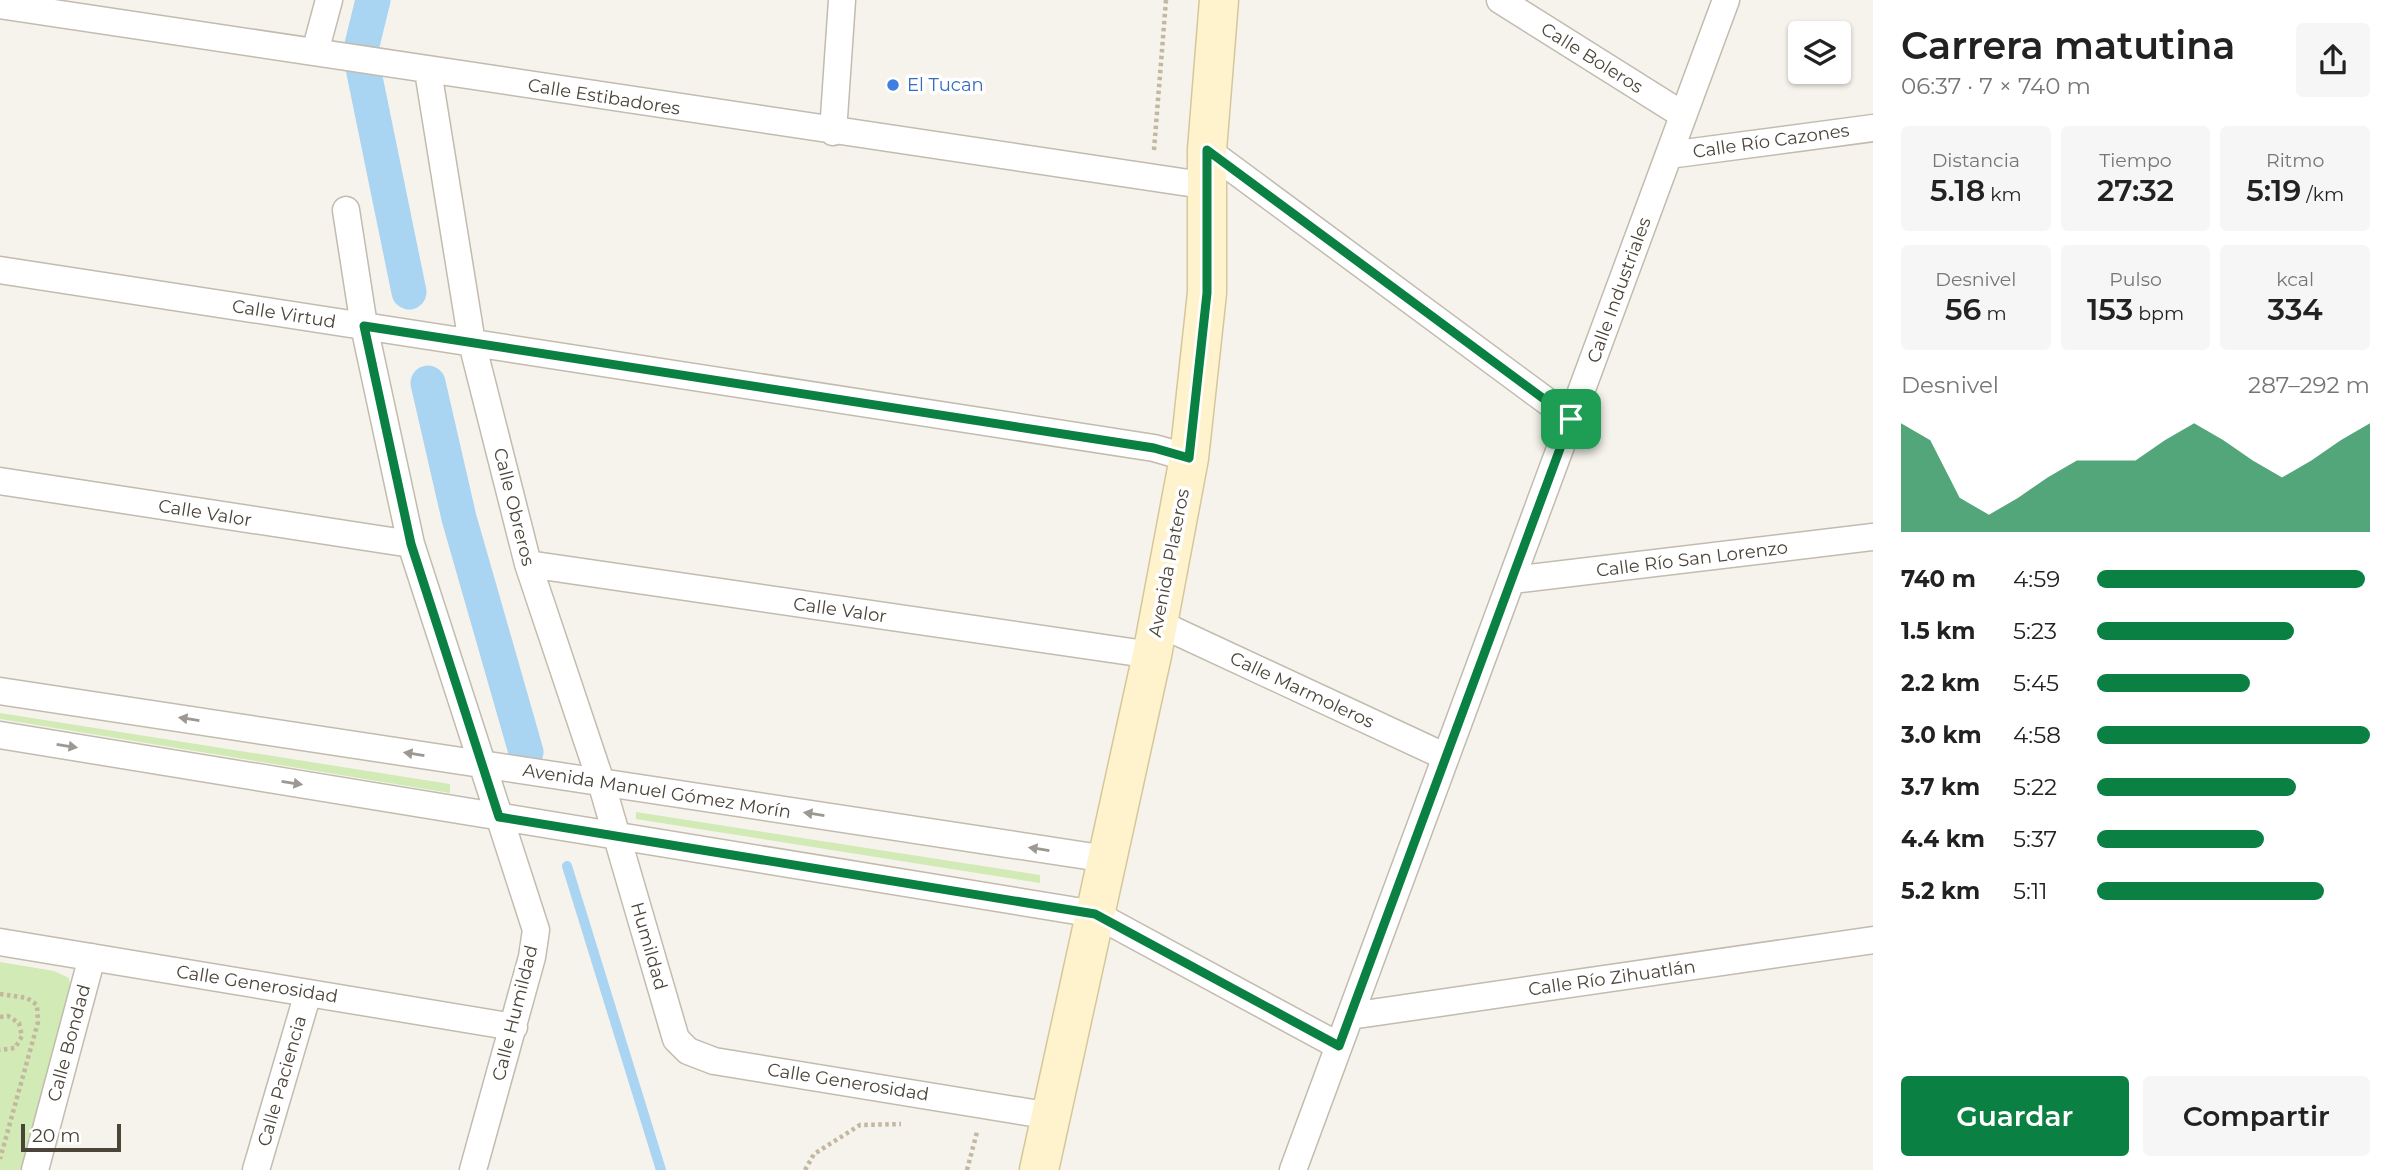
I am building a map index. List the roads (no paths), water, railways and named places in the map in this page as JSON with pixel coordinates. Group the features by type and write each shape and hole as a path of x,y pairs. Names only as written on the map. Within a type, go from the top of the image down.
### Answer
{"street":[{"path":"322,53 329,0"},
{"path":"833,132 842,0"},
{"name":"Avenida Plateros","path":"1039,1170 1155,639 1189,458 1207,293 1208,168 1219,0"},
{"name":"Calle Boleros","path":"1500,0 1684,115"},
{"name":"Calle Industriales","path":"1293,1170 1726,0"},
{"name":"Calle Estibadores","path":"0,5 1152,178 1208,168"},
{"name":"Calle Obreros","path":"428,71 472,343 528,564 618,836"},
{"name":"Calle Río Cazones","path":"1669,155 1873,128"},
{"path":"1208,168 1571,419"},
{"path":"346,210 364,326 411,544 481,764"},
{"name":"Calle Virtud","path":"0,270 1140,446 1189,458"},
{"name":"Calle Valor","path":"0,481 411,544"},
{"name":"Calle Río San Lorenzo","path":"1512,580 1873,537"},
{"name":"Calle Valor","path":"528,564 1155,639"},
{"name":"Calle Marmoleros","path":"1155,639 1446,757"},
{"name":"Avenida Manuel Gómez Morín","path":"0,691 1107,859"},
{"path":"0,735 1095,914 1339,1046"},
{"name":"Calle Humildad","path":"473,1170 514,1027 536,930 481,764"},
{"name":"Humildad","path":"618,836 676,1039 688,1051"},
{"name":"Calle Río Zihuatlán","path":"1350,1016 1873,940"},
{"name":"Calle Generosidad","path":"0,942 514,1027"},
{"name":"Calle Bondad","path":"35,1170 92,957"},
{"name":"Calle Paciencia","path":"256,1170 308,993"},
{"name":"Calle Generosidad","path":"688,1051 713,1061 1051,1116"}],"waterway":[{"path":"373,0 360,53 409,292"},
{"path":"428,383 459,518 526,752"},
{"path":"567,866 661,1170"}],"place":[{"name":"El Tucan","path":"893,85"}]}
